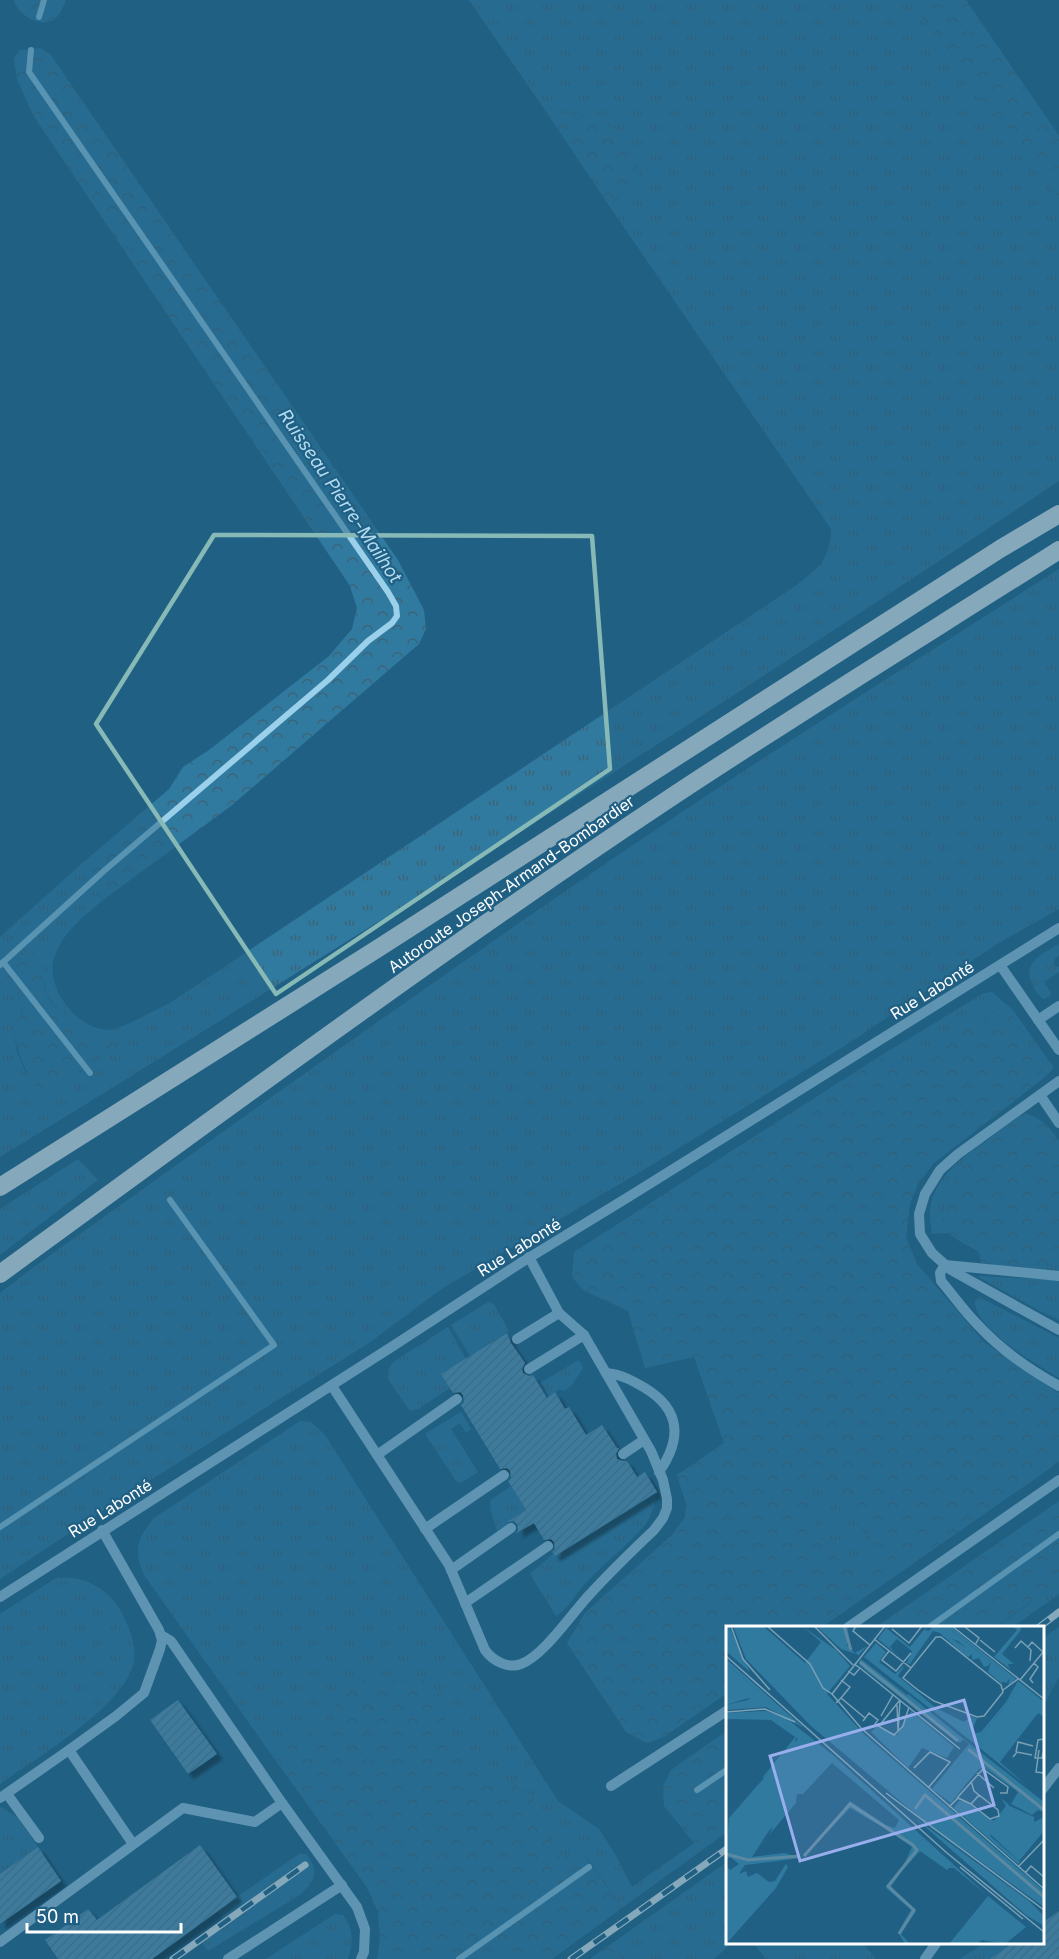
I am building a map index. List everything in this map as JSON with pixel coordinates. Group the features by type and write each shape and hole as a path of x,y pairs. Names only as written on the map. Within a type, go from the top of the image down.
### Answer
{"highway":[{"path":"1000,549 1059,505"},
{"path":"1000,549 1059,514"},
{"name":"Autoroute Joseph-Armand-Bombardier","path":"0,1187 1000,549"},
{"name":"Autoroute Joseph-Armand-Bombardier","path":"0,1274 287,1064 565,869 738,754 1059,550"}],"street":[{"name":"Rue Labonté","path":"0,1597 102,1530 332,1386 529,1257 1059,928"},
{"path":"1000,965 1059,1050"},
{"path":"1038,1020 1059,1006"},
{"path":"1059,1081 958,1154 940,1170 925,1194 919,1214 920,1234 932,1253 951,1270 1059,1330"},
{"path":"1040,1095 1059,1123"},
{"path":"332,1386 451,1570 490,1657 509,1666 521,1665 543,1648 591,1593 654,1530 667,1508 667,1499 659,1472 644,1440 584,1335 559,1313 529,1257"},
{"path":"945,1264 1059,1276"},
{"path":"945,1264 940,1273 941,1281 976,1324 1002,1347 1059,1386"},
{"path":"517,1339 559,1313"},
{"path":"529,1369 584,1335"},
{"path":"606,1373 632,1380 652,1392 665,1403 672,1414 675,1426 674,1441 669,1458 659,1472"},
{"path":"377,1455 457,1399"},
{"path":"622,1454 644,1440"},
{"path":"425,1529 504,1475"},
{"path":"850,1626 1059,1480"},
{"path":"451,1570 511,1528"},
{"path":"102,1530 161,1635 171,1641 282,1803 357,1907 365,1929 364,1952 361,1959"},
{"path":"465,1603 548,1546"},
{"path":"39,1838 3,1796 116,1716 144,1693 160,1649 161,1635"},
{"path":"611,1786 726,1711"},
{"path":"69,1750 133,1844"},
{"path":"1044,1787 1059,1768"},
{"path":"0,1942 183,1808 255,1822 282,1803"},
{"path":"228,1959 342,1885"},
{"path":"925,1959 936,1944"}],"highlighted area":[{"path":"214,535 592,536 610,769 276,994 96,724"}],"green space":[{"path":"14,0 66,0 61,11 53,20 41,22 24,15"},
{"path":"469,0 908,0 956,60 993,120 1059,196 1059,481 797,654 533,824 0,1157 0,937 78,867 103,900 75,924 59,946 52,968 54,981 67,1007 78,1017 89,1025 102,1029 115,1029 170,1003 794,587 816,569 825,556 831,529 610,207 639,171 627,148 609,124 570,112 549,116","holes":["44,980 48,996 62,1013 92,1033 121,1044 26,1073 17,1052 13,1028 24,1012 22,1001"]},
{"path":"908,0 966,0 1059,136 1059,196 993,120 956,60"},
{"path":"40,48 50,54 398,560 424,610 426,629 419,644 231,806 103,900 78,867 169,789 183,767 209,750 329,656 352,629 357,608 350,586 33,115 17,79 14,58 20,50"},
{"path":"570,112 594,116 609,125 621,139 639,171 633,184 617,197 610,207 549,116"},
{"path":"1059,569 1059,909 997,944 846,1045 645,1169 440,1290 369,1343 133,1491 0,1579 0,1293 276,1094 600,867 776,750"},
{"path":"1059,944 1059,955 1054,960 1054,965 1059,967 1059,972 1044,982 1051,993 1049,997 1043,999 1033,985 1030,969 1036,959"},
{"path":"33,950 43,954 44,986 52,1003 81,1025 122,1045 43,1097 27,1072 17,1048 13,1028 24,1012 5,975 15,959"},
{"path":"992,992 1012,1009 1054,1068 1045,1077 1006,1007 901,1064 877,1058 984,993"},
{"path":"1006,1006 1045,1077 934,1163 918,1184 910,1204 906,1237 917,1264 984,1342 1059,1393 1059,1462 823,1626 726,1626 726,1694 664,1737 647,1743 626,1732 567,1643 585,1613 673,1534 685,1517 686,1504 677,1475 724,1443 694,1357 645,1368 628,1311 583,1290 572,1277 574,1252 877,1058 901,1064","holes":["806,1470 813,1472 881,1552 862,1569 838,1545 820,1538 805,1499"]},
{"path":"1025,1113 1045,1124 1059,1141 1059,1265 981,1263 979,1252 953,1237 946,1229 944,1215 950,1189 965,1162 975,1151"},
{"path":"985,1140 943,1220 948,1233 932,1234 930,1210 937,1188 958,1162"},
{"path":"78,1159 98,1180 0,1255 0,1209"},
{"path":"981,1263 1059,1265 1059,1273"},
{"path":"977,1276 1059,1280 1059,1320 1038,1310"},
{"path":"979,1297 1059,1338 1059,1378 1022,1355 984,1322 977,1311 975,1300"},
{"path":"488,1302 493,1303 509,1331 470,1356 451,1325"},
{"path":"448,1327 466,1359 450,1388 418,1409 410,1411 388,1379 388,1371 393,1362"},
{"path":"579,1360 583,1368 572,1385 564,1391 559,1389 547,1398 538,1384"},
{"path":"461,1412 471,1429 466,1433 460,1423 451,1429 478,1472 461,1483 456,1481 425,1434"},
{"path":"300,1421 311,1422 325,1435 558,1801 599,1829 632,1887 726,1821 726,1833 622,1908 585,1855 558,1855 537,1818 533,1797 509,1781 478,1772 454,1749 445,1727 442,1695 424,1679 376,1683 356,1678 333,1719 271,1754 144,1575 138,1545 140,1538 154,1518"},
{"path":"806,1469 812,1471 881,1552 862,1569 838,1545 820,1538 805,1499"},
{"path":"511,1486 526,1510 497,1531 490,1508 491,1500"},
{"path":"657,1492 647,1522 591,1577 568,1606 556,1616 530,1574 553,1554 555,1556"},
{"path":"1059,1501 1059,1582 997,1626 877,1626"},
{"path":"56,1578 86,1581 110,1597 120,1609 130,1631 134,1659 129,1676 116,1694 99,1711 79,1729 0,1784 0,1614"},
{"path":"1059,1582 1059,1594 1014,1626 999,1626"},
{"path":"1059,1627 1059,1677 1044,1705 1044,1637"},
{"path":"356,1678 376,1683 424,1679 442,1695 445,1727 454,1749 478,1772 509,1781 533,1797 537,1818 558,1855 584,1855 622,1908 552,1959 377,1959 380,1939 378,1912 366,1886 271,1754 333,1719 337,1681"},
{"path":"726,1732 726,1821 695,1844 664,1806 663,1787 671,1770"},
{"path":"2,1807 18,1818 38,1847 0,1874 0,1808"},
{"path":"299,1854 306,1854 311,1860 314,1871 312,1881 305,1890 208,1951 202,1943 308,1867 305,1861 223,1920 217,1911"},
{"path":"726,1863 726,1944 731,1944 714,1959 621,1959 618,1939"},
{"path":"335,1914 343,1915 351,1931 352,1942 348,1959 266,1959"},
{"path":"618,1939 621,1959 590,1959"},
{"path":"754,1944 864,1944 876,1959 766,1959"},
{"path":"982,1944 1005,1944 1007,1947 990,1959 960,1959"}],"building":[{"path":"507,1333 525,1363 523,1373 533,1375 547,1398 555,1392 565,1409 569,1407 586,1435 602,1425 619,1448 616,1454 617,1459 627,1461 637,1477 645,1472 657,1492 555,1556 552,1552 555,1549 554,1542 551,1539 544,1540 534,1523 515,1534 518,1531 517,1524 514,1521 507,1522 526,1510 508,1481 511,1478 510,1471 507,1468 500,1469 461,1405 464,1402 463,1395 460,1392 453,1393 441,1374"},
{"path":"178,1700 217,1754 188,1774 150,1720"},
{"path":"200,1845 237,1897 152,1959 58,1959 45,1940 88,1909 97,1920"},
{"path":"38,1847 61,1881 0,1924 0,1874"},
{"path":"1059,1911 1059,1959 990,1959 1011,1944 1044,1944 1044,1922"}],"waterway":[{"name":"Ruisseau Pierre-Mailhot","path":"39,17 44,0"},
{"name":"Ruisseau Pierre-Mailhot","path":"0,965 105,870 328,680 397,616 396,606 388,592 29,72 31,50"},
{"path":"3,962 90,1073"},
{"path":"0,1527 274,1345 170,1200"},
{"path":"931,1626 1059,1534"},
{"path":"697,1790 726,1770"},
{"path":"459,1959 589,1867"}],"railway":[{"path":"1041,1626 1059,1612"},
{"path":"571,1959 726,1849"},
{"path":"173,1959 305,1865"}]}
